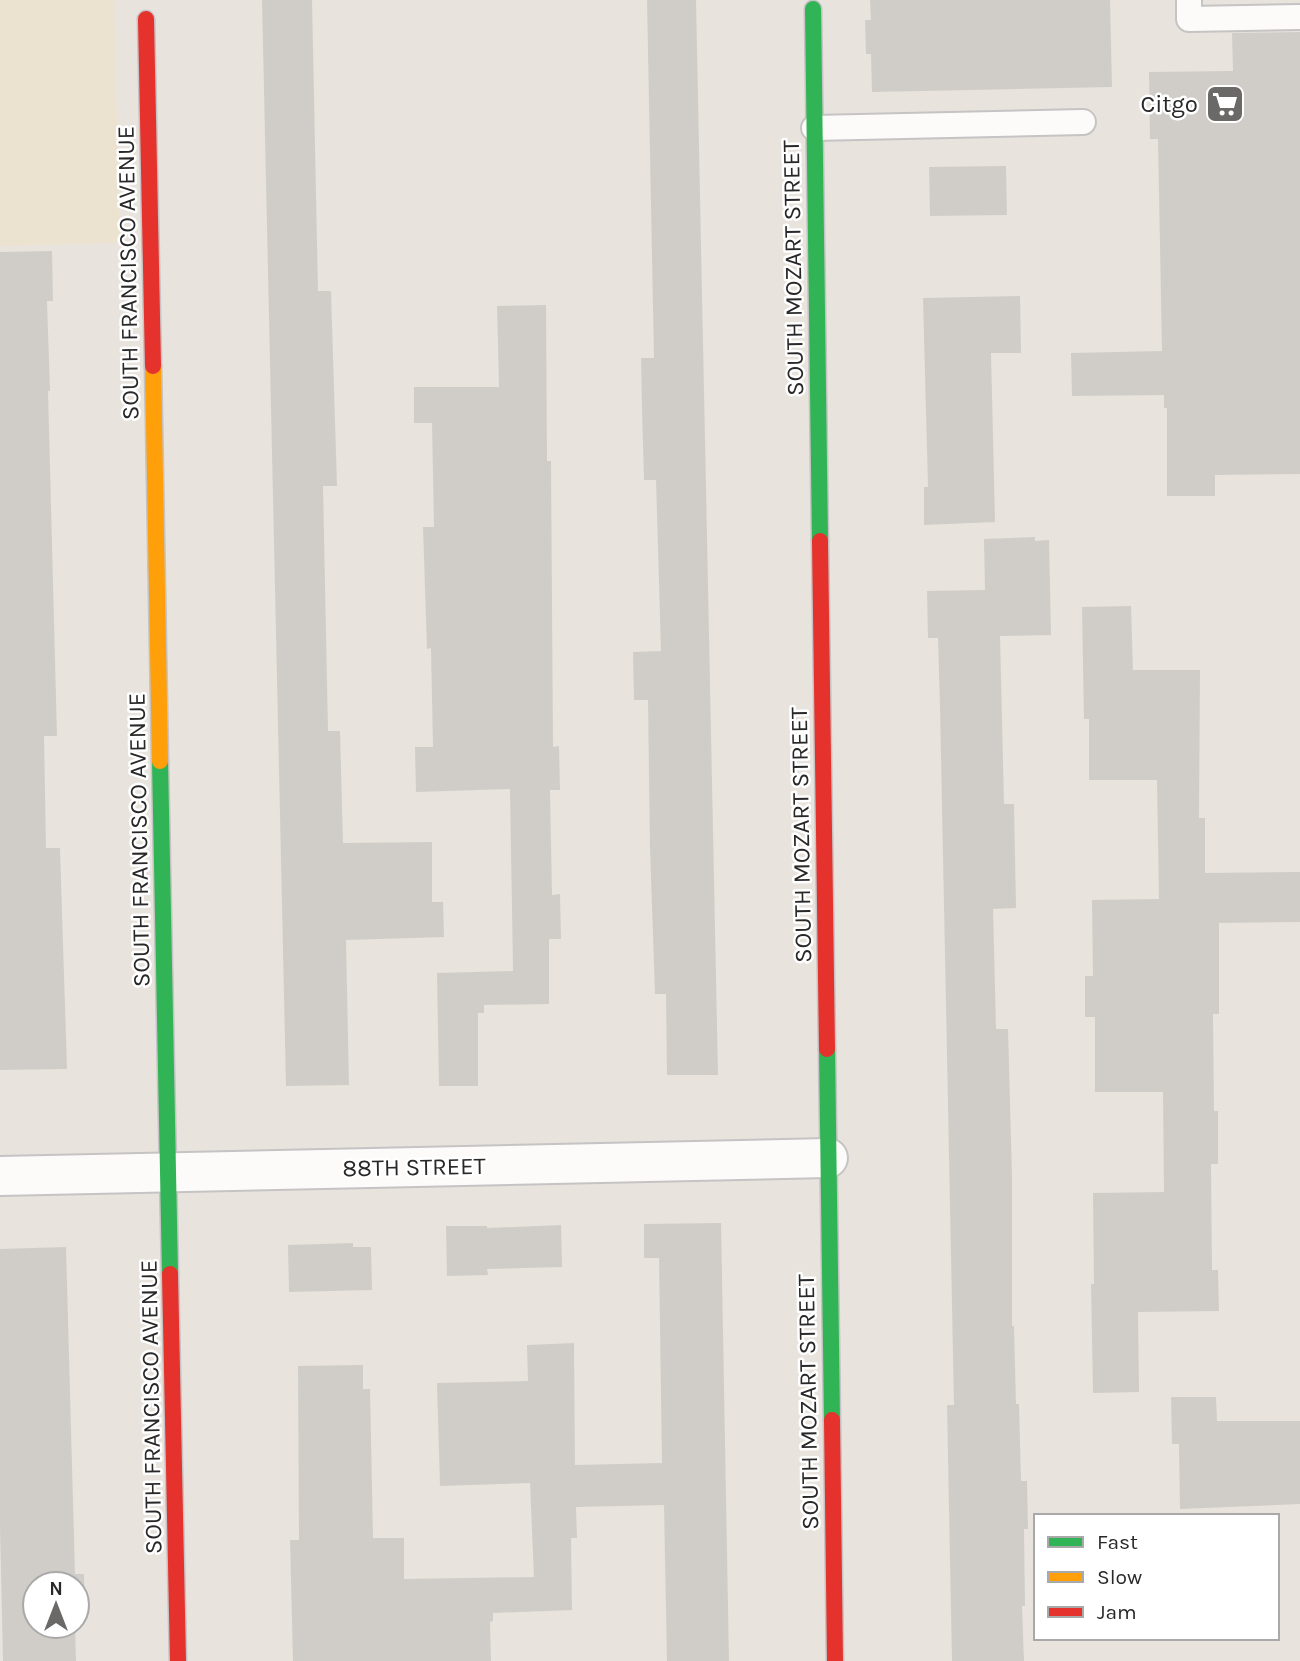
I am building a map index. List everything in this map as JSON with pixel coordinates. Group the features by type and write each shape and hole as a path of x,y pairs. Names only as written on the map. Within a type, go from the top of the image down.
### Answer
{"street":[{"name":"SOUTH MOZART STREET","path":"813,9 835,1661"},
{"name":"SOUTH FRANCISCO AVENUE","path":"146,19 178,1661"},
{"name":"88TH STREET","path":"0,1176 828,1158"}],"lane":[{"path":"1189,0 1189,19 1300,17"},
{"path":"814,128 1083,121"}],"shaded area":[{"path":"0,0 114,0 120,243 0,246"}],"building":[{"path":"262,0 312,0 318,291 331,291 337,486 323,486 328,731 340,731 343,843 432,842 432,902 443,902 444,937 346,940 349,1085 286,1086"},
{"path":"647,0 696,0 718,1075 667,1075 666,994 655,994 648,700 634,700 633,652 661,651 656,480 644,480 642,408 641,358 654,358"},
{"path":"870,0 1110,0 1112,87 872,92 871,54 866,54 865,20 871,20"},
{"path":"1300,32 1300,474 1215,475 1215,496 1167,496 1167,408 1164,408 1164,395 1072,396 1071,353 1162,351 1158,139 1150,139 1149,72 1233,71 1232,33"},
{"path":"1006,166 1007,215 930,216 929,167"},
{"path":"52,251 53,301 47,301 57,736 44,736 46,848 60,848 67,1069 0,1070 0,252"},
{"path":"1020,296 1021,353 991,353 995,522 924,525 924,487 928,487 923,298"},
{"path":"546,305 547,461 551,461 553,747 559,746 560,790 550,790 552,895 560,894 561,939 549,939 549,1004 484,1005 484,1013 478,1013 478,1086 439,1086 437,973 513,971 510,789 416,792 415,747 433,747 431,648 427,649 423,527 434,527 432,423 414,423 414,387 499,387 497,306"},
{"path":"1035,537 1035,541 1049,540 1051,635 1000,636 1004,804 1014,804 1016,908 993,909 996,1029 1008,1029 1012,1326 1016,1404 1019,1404 1021,1481 1027,1481 1028,1529 1024,1529 1025,1606 1022,1606 1024,1661 952,1661 947,1405 954,1405 940,706 938,638 928,638 927,591 985,590 984,539"},
{"path":"1131,606 1133,670 1200,670 1199,818 1205,818 1205,873 1300,872 1300,922 1219,923 1219,1014 1213,1014 1214,1111 1218,1111 1218,1164 1211,1164 1212,1270 1218,1270 1219,1311 1138,1312 1139,1392 1093,1393 1093,1193 1164,1192 1163,1092 1095,1092 1095,1017 1085,1017 1085,976 1093,976 1092,900 1159,899 1157,780 1089,780 1089,719 1084,719 1082,607"},
{"path":"721,1223 729,1661 667,1661 664,1505 576,1507 577,1538 571,1538 572,1610 493,1613 493,1621 490,1622 491,1661 293,1661 290,1540 299,1540 298,1366 363,1365 363,1389 370,1389 373,1538 404,1538 404,1579 534,1577 530,1483 440,1486 437,1383 528,1381 527,1345 574,1343 575,1465 662,1463 659,1258 644,1258 644,1224"},
{"path":"561,1225 562,1267 487,1269 488,1275 447,1276 446,1226 487,1228"},
{"path":"353,1243 353,1247 371,1247 372,1290 289,1292 288,1245"},
{"path":"66,1247 75,1570 21,1570 21,1640 75,1640 76,1661 3,1661 0,1249"},
{"path":"1171,1397 1216,1397 1217,1421 1300,1421 1300,1504 1180,1509 1179,1444 1172,1444"}],"traffic: fast":[{"path":"813,9 820,541"},
{"path":"160,761 170,1274"},
{"path":"827,1049 832,1420"}],"traffic: slow":[{"path":"153,366 160,761"}],"traffic: jam":[{"path":"146,19 153,366"},
{"path":"820,541 827,1049"},
{"path":"170,1274 178,1661"},
{"path":"832,1420 835,1661"}],"place":[{"name":"Citgo","path":"1225,104"}]}
